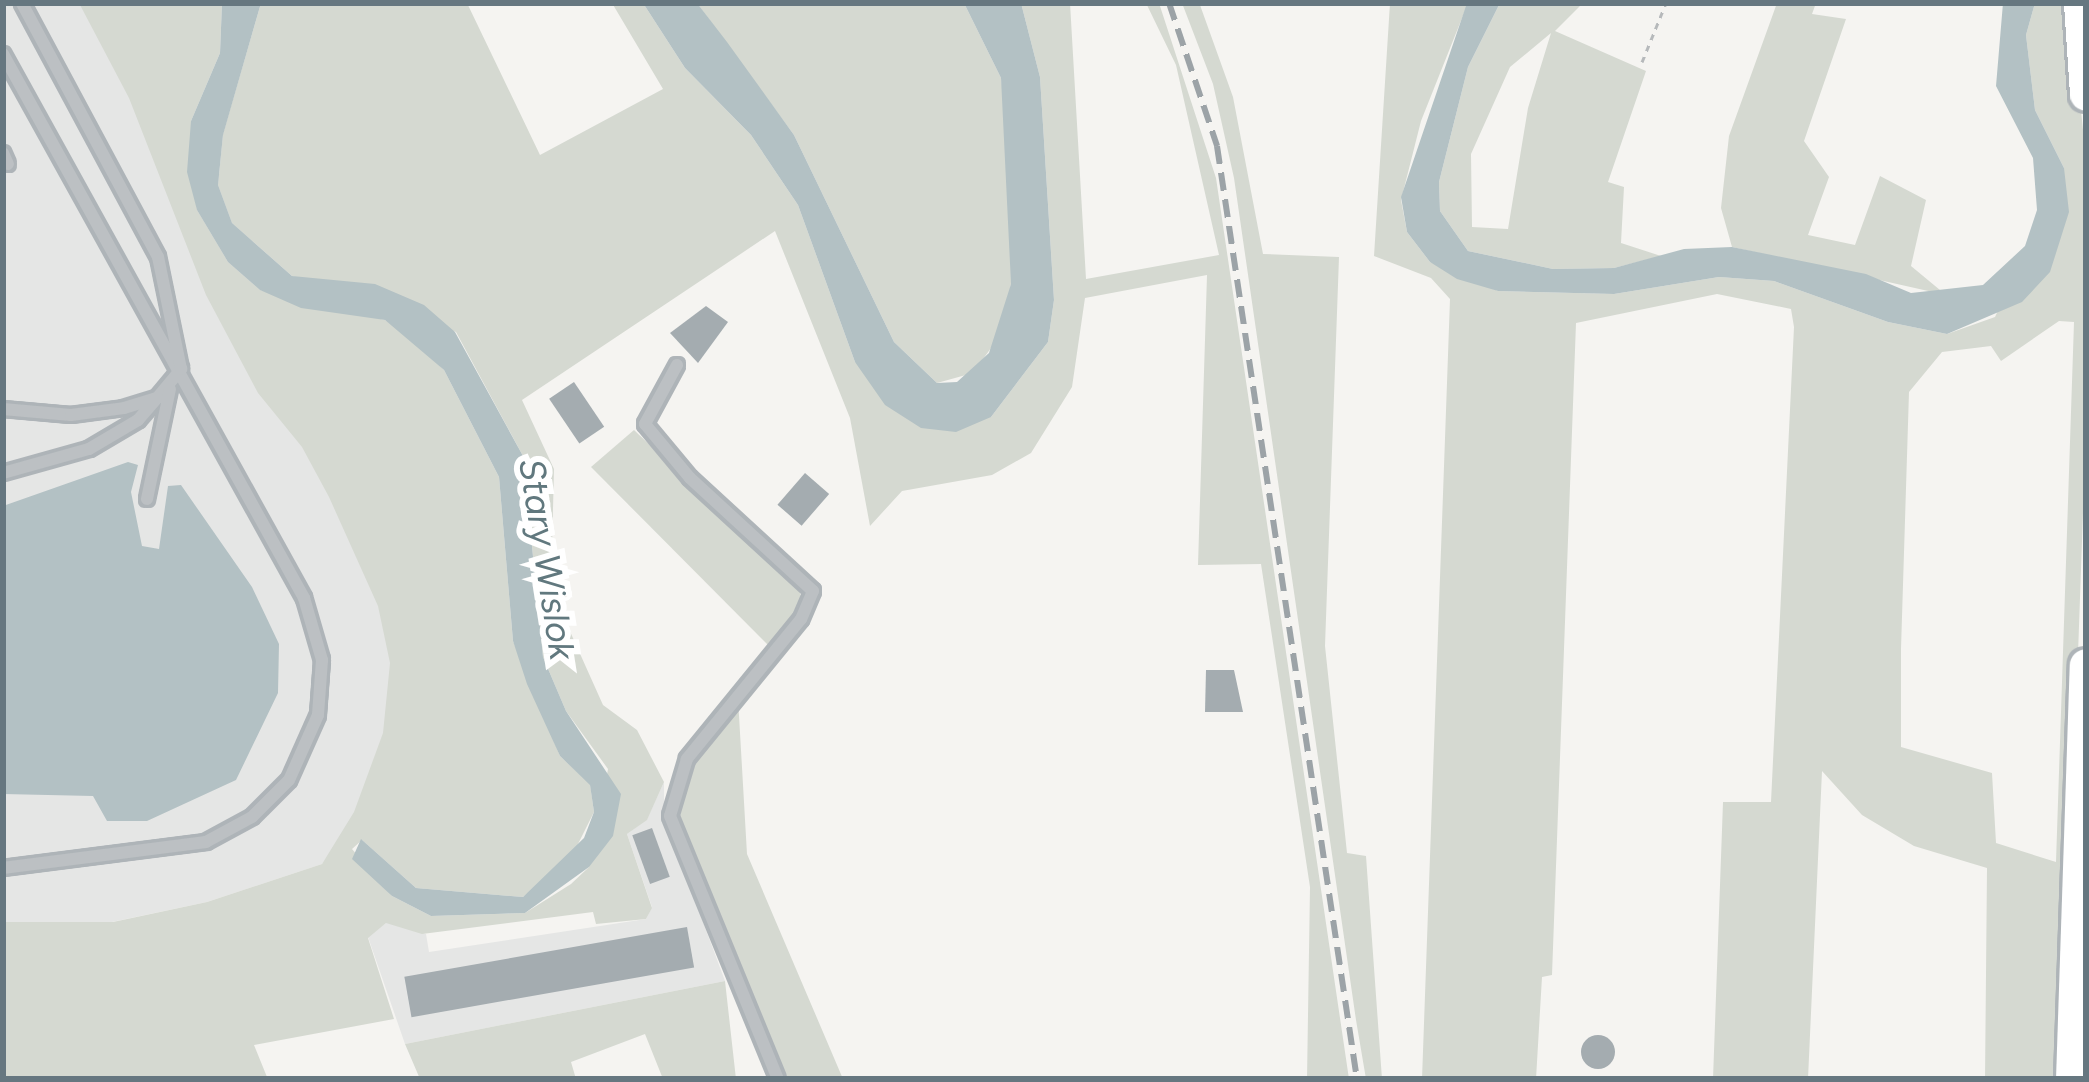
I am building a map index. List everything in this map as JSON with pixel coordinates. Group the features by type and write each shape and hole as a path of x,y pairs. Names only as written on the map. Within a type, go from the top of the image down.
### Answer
{"street":[{"path":"2080,3 2086,94"},
{"path":"2072,1079 2086,665"}],"lane":[{"path":"3,473 89,448 138,420 181,369 158,257 22,3"},
{"path":"3,54 304,598 322,660 318,716 289,780 252,817 206,842 3,868"},
{"path":"677,365 645,424 690,478 814,591 801,619 687,759 670,816 778,1079"},
{"path":"147,499 172,383"},
{"path":"3,409 70,415 157,398"}],"path":[{"path":"1642,62 1666,3"}],"shaded area":[{"path":"3,3 171,3 191,122 469,663 322,864 207,902 112,922 3,922"},
{"path":"79,3 222,3 220,53 191,121 197,210 228,262 260,290 385,320 406,334 444,370 499,477 513,641 560,756 590,784 594,812 572,856 523,897 416,888 362,840 352,849 392,896 431,916 525,913 571,884 589,867 608,769 566,711 543,657 523,456 456,332 292,276 232,223 218,185 223,134 261,3 467,3 540,155 663,89 612,3 643,3 685,68 751,135 798,205 855,362 991,417 1048,342 1054,300 1040,77 1021,3 1070,3 1086,279 1219,255 1176,65 1146,3 1159,3 1216,178 1349,1079 1307,1079 1310,887 1261,564 1198,565 1207,275 1085,298 1072,387 1031,453 992,475 902,491 870,526 850,418 775,231 522,400 554,469 551,589 603,705 637,730 664,782 647,820 627,834 652,908 646,919 596,924 593,912 422,934 386,923 368,938 394,1019 254,1045 267,1077 3,1079 3,922 113,922 207,902 322,864 354,812 383,733 390,663 378,606 329,497 302,447 258,393 206,295 129,98"},
{"path":"222,3 261,3 223,135 218,185 232,223 292,276 375,284 424,305 455,332 523,456 543,657 566,711 621,794 613,836 589,867 525,913 431,916 392,896 352,859 361,839 416,888 523,897 584,838 594,812 590,785 560,756 527,684 513,641 499,477 444,370 385,320 301,308 260,290 228,262 197,210 187,172 191,121 220,53"},
{"path":"643,3 697,3 794,135 894,342 937,383 957,382 989,353 1011,284 1001,78 964,3 1021,3 1040,77 1054,300 1048,342 991,417 956,432 921,428 885,405 855,362 798,205 751,135 685,68"},
{"path":"697,3 964,3 1001,78 1010,147 1011,284 1001,334 973,373 937,383 894,342 794,135"},
{"path":"1182,3 1200,5 1233,97 1263,254 1339,257 1325,646 1347,853 1366,856 1382,1079 1366,1079 1356,1020 1234,178 1213,84"},
{"path":"1390,3 1468,3 1421,121 1401,200 1407,232 1430,262 1498,291 1614,294 1719,277 1774,281 1888,322 1947,334 1995,317 2064,168 2035,110 2026,35 2035,3 2070,3 2086,159 2086,428 2063,1079 1985,1079 1987,868 1914,846 1862,815 1822,771 1808,1079 1713,1079 1723,802 1771,802 1794,327 1791,309 1717,294 1576,323 1552,975 1542,977 1536,1079 1422,1079 1450,299 1431,278 1374,256","holes":["2059,321 2074,322 2056,862 1996,843 1992,773 1901,747 1909,392 1942,352 1991,346 2001,361"]},
{"path":"1500,3 1583,3 1555,31 1646,71 1608,182 1624,187 1621,243 1661,256 1614,268 1553,269 1468,251 1440,211 1439,182 1468,67","holes":["1551,33 1528,108 1508,229 1472,227 1471,154 1510,67"]},
{"path":"1500,3 1468,67 1439,182 1440,211 1468,251 1553,269 1614,268 1684,249 1732,247 1866,274 1911,293 1983,285 2025,246 2037,210 2033,158 1996,86 2003,3 2035,3 2026,35 2035,110 2064,168 2069,212 2050,272 2022,302 1947,334 1888,322 1774,281 1719,277 1614,294 1498,291 1457,279 1430,262 1407,232 1401,197 1466,6"},
{"path":"1777,3 1816,3 1812,14 1846,19 1804,141 1829,177 1808,235 1855,245 1880,176 1926,200 1911,266 1946,295 1732,247 1721,208 1729,136"},
{"path":"634,430 798,586 803,604 768,645 591,467"},
{"path":"128,462 138,465 131,492 142,546 159,549 168,486 181,485 252,587 279,644 278,693 236,780 147,821 107,821 93,796 3,794 3,506"},
{"path":"738,698 747,854 843,1079 784,1079 680,823 681,783"},
{"path":"664,782 664,817 725,981 405,1044 368,937 387,922 426,934 429,952 646,919 652,907 627,834 647,819"},
{"path":"725,981 736,1079 663,1079 645,1034 571,1062 576,1079 420,1079 405,1044"}],"building":[{"path":"706,306 728,322 698,363 670,333"},
{"path":"574,382 604,427 579,444 549,399"},
{"path":"805,473 829,494 802,526 777,505"},
{"path":"1206,670 1234,670 1243,712 1205,712"},
{"path":"652,828 670,877 650,884 632,835"},
{"path":"687,927 694,967 411,1017 404,977"},
{"path":"1598,1035 1610,1040 1615,1052 1610,1064 1598,1069 1586,1064 1581,1052 1586,1040"}],"railway":[{"path":"1169,3 1217,146 1357,1079"}],"water label":[{"name":"Stary Wislok","path":"547,559"}]}
